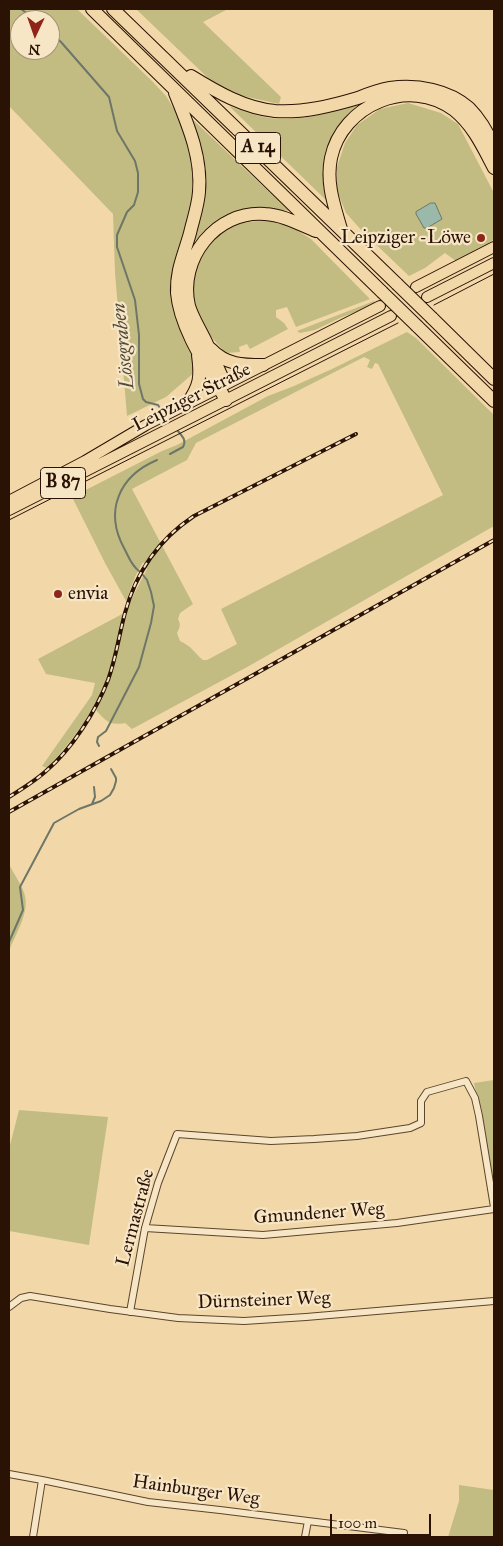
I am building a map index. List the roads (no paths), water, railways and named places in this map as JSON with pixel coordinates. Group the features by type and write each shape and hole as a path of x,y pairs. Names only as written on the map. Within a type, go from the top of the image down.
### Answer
{"highway":[{"name":"A 14","path":"92,9 494,401"},
{"name":"A 14","path":"113,9 494,379"},
{"path":"173,66 234,100 254,107 275,111 307,110 336,104 389,88 411,86 430,89 452,96 470,109 485,129 494,147"},
{"path":"172,86 189,128 198,160 199,192 188,240 181,258 178,277 178,293 182,318 203,349 228,398"},
{"path":"342,231 330,189 329,171 333,149 343,131 354,118 366,107 382,100 412,96 442,102 467,122 481,142 494,168"},
{"path":"187,404 200,380 203,349 189,305 188,277 195,256 206,238 218,227 237,217 263,214 287,219 325,236"},
{"path":"203,349 229,362 264,365"}],"main road":[{"path":"416,286 494,247"},
{"path":"427,297 494,263"},
{"name":"B 87","path":"187,404 380,306"},
{"name":"Leipziger Straße","path":"9,510 391,316"},
{"name":"Leipziger Straße","path":"9,501 187,404"}],"street":[{"name":"Lermastraße","path":"130,1312 145,1228 158,1183 177,1134 271,1141 356,1136 410,1128 421,1124 421,1101 427,1092 466,1081 475,1098 479,1116 494,1208"},
{"name":"Gmundener Weg","path":"145,1228 263,1235 397,1224 494,1208"},
{"name":"Dürnsteiner Weg","path":"9,1307 21,1298 30,1296 178,1318 244,1321 494,1301"},
{"name":"Hainburger Weg","path":"9,1474 148,1502 404,1532"},
{"path":"33,1537 42,1480"},
{"path":"305,1537 308,1521"}],"waterway":[{"name":"Lösegraben","path":"60,41 109,97 117,131 135,161 138,173 138,192 134,205 127,212 117,235 117,247 135,300 139,335 139,384 143,399 146,402 158,405 162,411"},
{"name":"Lösegraben","path":"170,454 184,445 183,438 177,430"},
{"name":"Lösegraben","path":"139,571 130,561 118,534 115,521 116,508 119,496 133,475 157,460"},
{"name":"Lösegraben","path":"99,746 97,742 98,737 106,731 139,667 151,623 154,606 147,580 143,575"},
{"name":"Lösegraben","path":"9,942 23,910 20,887 54,823 110,795 116,781 111,769"},
{"path":"92,804 95,797 94,787"}],"tram line":[{"path":"434,305 494,274"},
{"path":"9,520 398,323"}],"railway":[{"path":"9,797 24,788 56,762 74,741 90,717 108,680 125,613 135,584 159,546 181,525 194,516 356,434"},
{"path":"9,812 494,540"}],"place":[{"name":"Leipziger -Löwe","path":"481,238"},
{"name":"envia","path":"58,594"}]}
